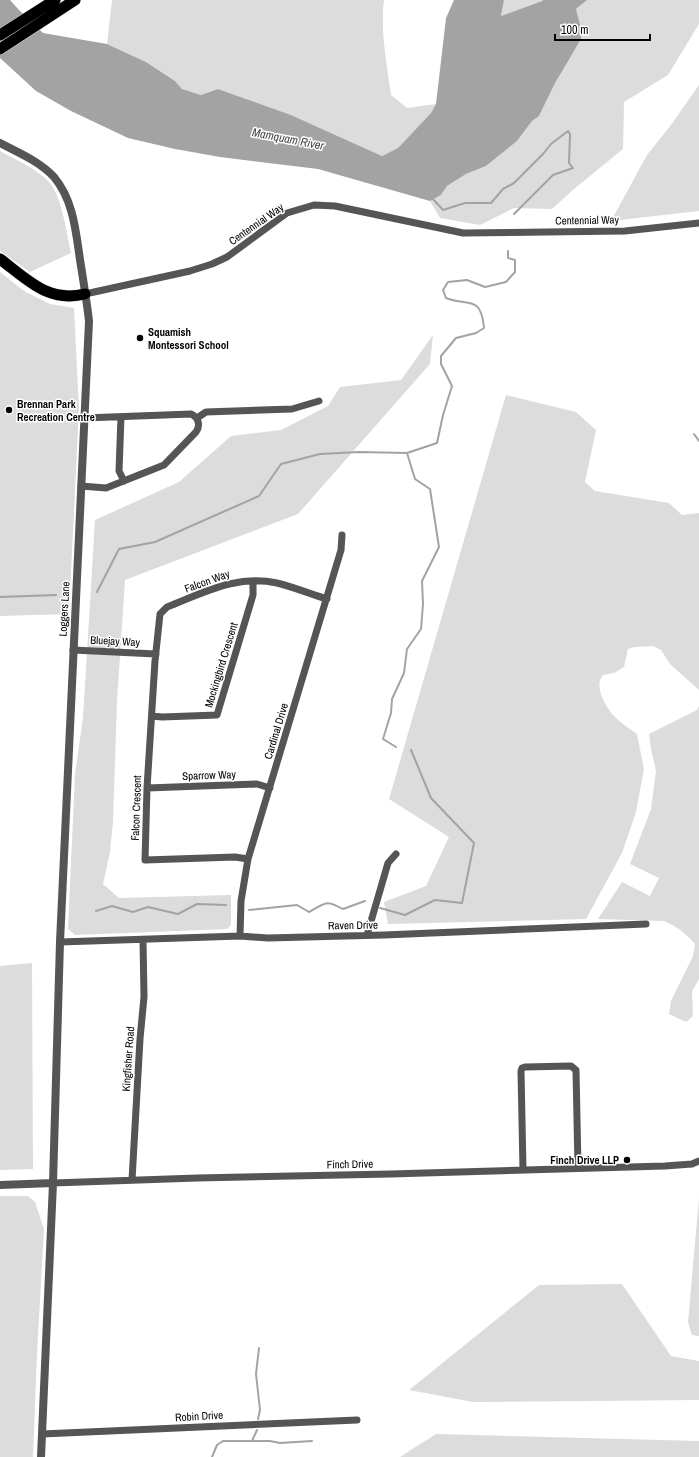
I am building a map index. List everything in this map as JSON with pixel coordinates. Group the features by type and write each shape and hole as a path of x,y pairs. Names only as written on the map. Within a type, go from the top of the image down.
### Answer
{"highway":[{"path":"0,35 51,7 75,0"},
{"path":"0,49 51,7"},
{"path":"0,259 40,289 59,296 73,297 85,294"}],"street":[{"path":"0,143 39,164 54,177 64,191 74,220 85,294"},
{"name":"Centennial Way","path":"85,294 190,271 212,264 227,257 287,213 314,205 335,206 463,233 625,231 699,223"},
{"name":"Loggers Lane","path":"41,1457 53,1183 60,942 88,321 85,294"},
{"path":"197,418 206,412 292,409 319,401"},
{"path":"81,486 106,488 166,463 198,430 199,426 197,418 191,414 84,418"},
{"path":"121,417 119,471 124,481"},
{"name":"Cardinal Drive","path":"240,936 241,901 248,859 327,599 341,550 342,535"},
{"name":"Falcon Way","path":"156,654 159,619 163,610 167,607 228,584 253,581 276,583 327,599"},
{"name":"Mockingbird Crescent","path":"152,716 217,716 253,595 253,581"},
{"name":"Bluejay Way","path":"73,650 156,654"},
{"name":"Falcon Crescent","path":"156,654 145,860 248,859"},
{"name":"Sparrow Way","path":"148,788 257,784 270,788"},
{"path":"367,935 388,863 396,854"},
{"name":"Raven Drive","path":"60,942 240,936 268,938 367,935 646,924"},
{"name":"Kingfisher Road","path":"132,1180 140,1039 144,997 143,940"},
{"path":"523,1170 521,1071 525,1067 571,1066 576,1070 578,1168"},
{"name":"Finch Drive","path":"0,1185 132,1180 665,1166 692,1164 699,1161"},
{"name":"Robin Drive","path":"42,1434 357,1420"}],"shaded area":[{"path":"112,0 384,0 383,36 391,95 407,108 436,104 431,113 398,148 382,156 291,115 218,89 201,95 182,89 175,81 146,62 107,44"},
{"path":"504,0 543,0 501,16"},
{"path":"587,0 699,0 699,24 668,75 624,102 623,149 552,209 514,208 480,225 440,218 430,201 441,195 447,186 466,174 486,166 517,141 532,121 539,116 581,28 576,9"},
{"path":"699,85 699,211 611,221 647,155 671,125"},
{"path":"0,151 29,167 45,178 51,184 56,193 62,212 71,253 30,272 0,251"},
{"path":"0,272 24,291 50,304 74,308 79,408 69,614 0,616"},
{"path":"433,335 430,364 298,514 125,580 117,701 113,821 110,852 103,884 119,898 231,895 231,925 227,929 75,935 68,929 75,774 83,718 95,520 179,482 231,436 281,430 328,406 340,387 401,380"},
{"path":"506,395 576,412 596,430 585,482 595,491 669,503 682,515 699,513 699,690 670,664 661,650 653,646 634,647 628,649 624,667 614,673 603,675 600,680 599,685 602,697 611,713 637,734 644,769 636,812 622,853 586,919 388,924 384,902 426,886 449,837 389,799"},
{"path":"699,706 699,979 692,991 693,1016 686,1022 669,1014 671,1001 693,956 695,944 680,930 663,921 598,919 622,882 650,896 659,878 630,864 651,809 656,771 649,734 697,710"},
{"path":"32,963 33,1169 0,1170 0,966"},
{"path":"0,1196 28,1196 35,1202 44,1229 33,1457 0,1457"},
{"path":"699,1198 699,1336 692,1335 688,1322"},
{"path":"622,1284 671,1356 699,1361 699,1400 473,1402 409,1390 539,1285"},
{"path":"436,1434 699,1441 699,1457 400,1457"}],"water":[{"name":"Mamquam River","path":"0,0 10,0 43,33 107,44 146,62 175,81 182,89 201,95 218,89 291,115 382,156 398,148 431,113 436,104 446,18 454,0 504,0 501,16 543,0 587,0 576,9 581,28 581,39 555,83 539,116 532,121 517,141 486,166 466,174 447,186 441,195 430,201 318,169 220,157 175,149 128,138 71,111 36,91 0,58"}],"waterway":[{"path":"433,199 443,210 465,203 491,203 503,189 514,183 551,144 568,131 570,134 569,163 573,168 553,175 514,214"},
{"path":"97,592 119,549 155,542 259,496 281,464 320,454 359,452 407,453 437,443 443,415 452,386 441,364 441,356 456,338 476,333 484,328 480,310 476,306 446,298 443,290 448,282 467,280 485,287 506,282 515,272 515,260 508,258 508,251"},
{"path":"694,434 699,441"},
{"path":"396,747 383,739 391,713 392,699 404,673 407,649 421,629 423,604 422,581 439,547 430,489 415,479 407,453"},
{"path":"0,597 56,595"},
{"path":"380,908 405,915 435,900 462,903 474,843 431,798 411,750"},
{"path":"249,910 297,905 309,912 326,903 343,909 365,901"},
{"path":"96,911 112,906 133,912 148,907 178,914 197,904 226,905"},
{"path":"258,1419 260,1410 256,1374 259,1348"},
{"path":"252,1441 257,1430"},
{"path":"212,1457 217,1445 223,1441 270,1441 280,1443 312,1441"}],"place":[{"name":"Squamish Montessori School","path":"140,338"},
{"name":"Brennan Park Recreation Centre","path":"9,410"},
{"name":"Finch Drive LLP","path":"627,1160"}]}
